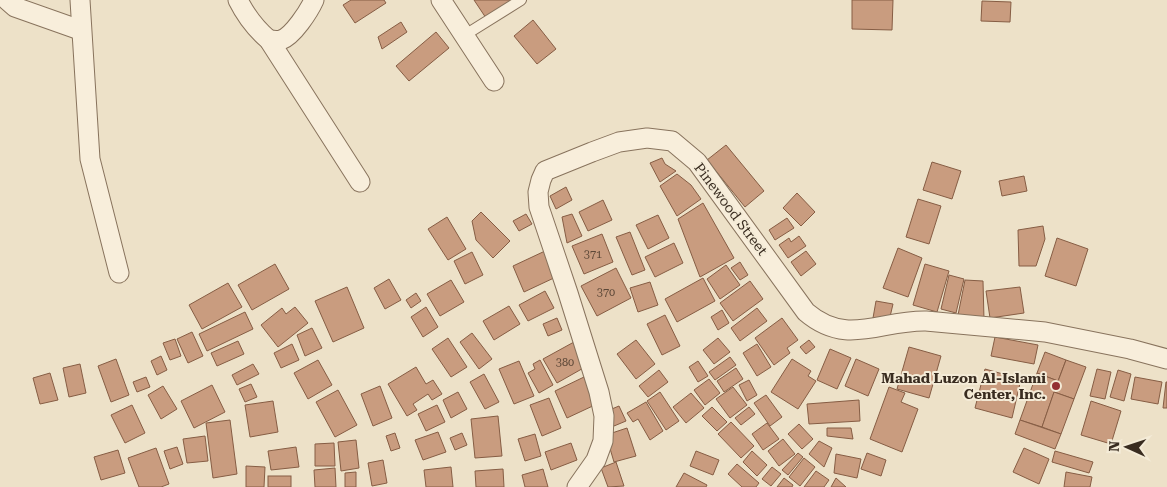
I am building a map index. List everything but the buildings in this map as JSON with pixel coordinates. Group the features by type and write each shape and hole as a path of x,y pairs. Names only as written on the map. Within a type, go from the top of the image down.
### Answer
{"street":[{"path":"7,0 15,7 80,30"},
{"path":"80,0 80,30 90,159 119,273"},
{"path":"238,0 243,11 258,31 270,40 360,182"},
{"path":"270,40 281,40 290,34 314,0"},
{"path":"441,0 494,81"},
{"name":"Pinewood Street","path":"577,487 596,460 603,441 604,416 599,392 568,292 539,207 538,192 545,172 619,142 647,138 672,141 684,150 697,162 806,312 817,322 831,328 862,330 910,321 926,321 1045,332 1167,358"}],"lane":[{"path":"465,35 521,0"}],"place":[{"name":"Mahad Luzon Al-Islami Center, Inc.","path":"1056,386"}]}
